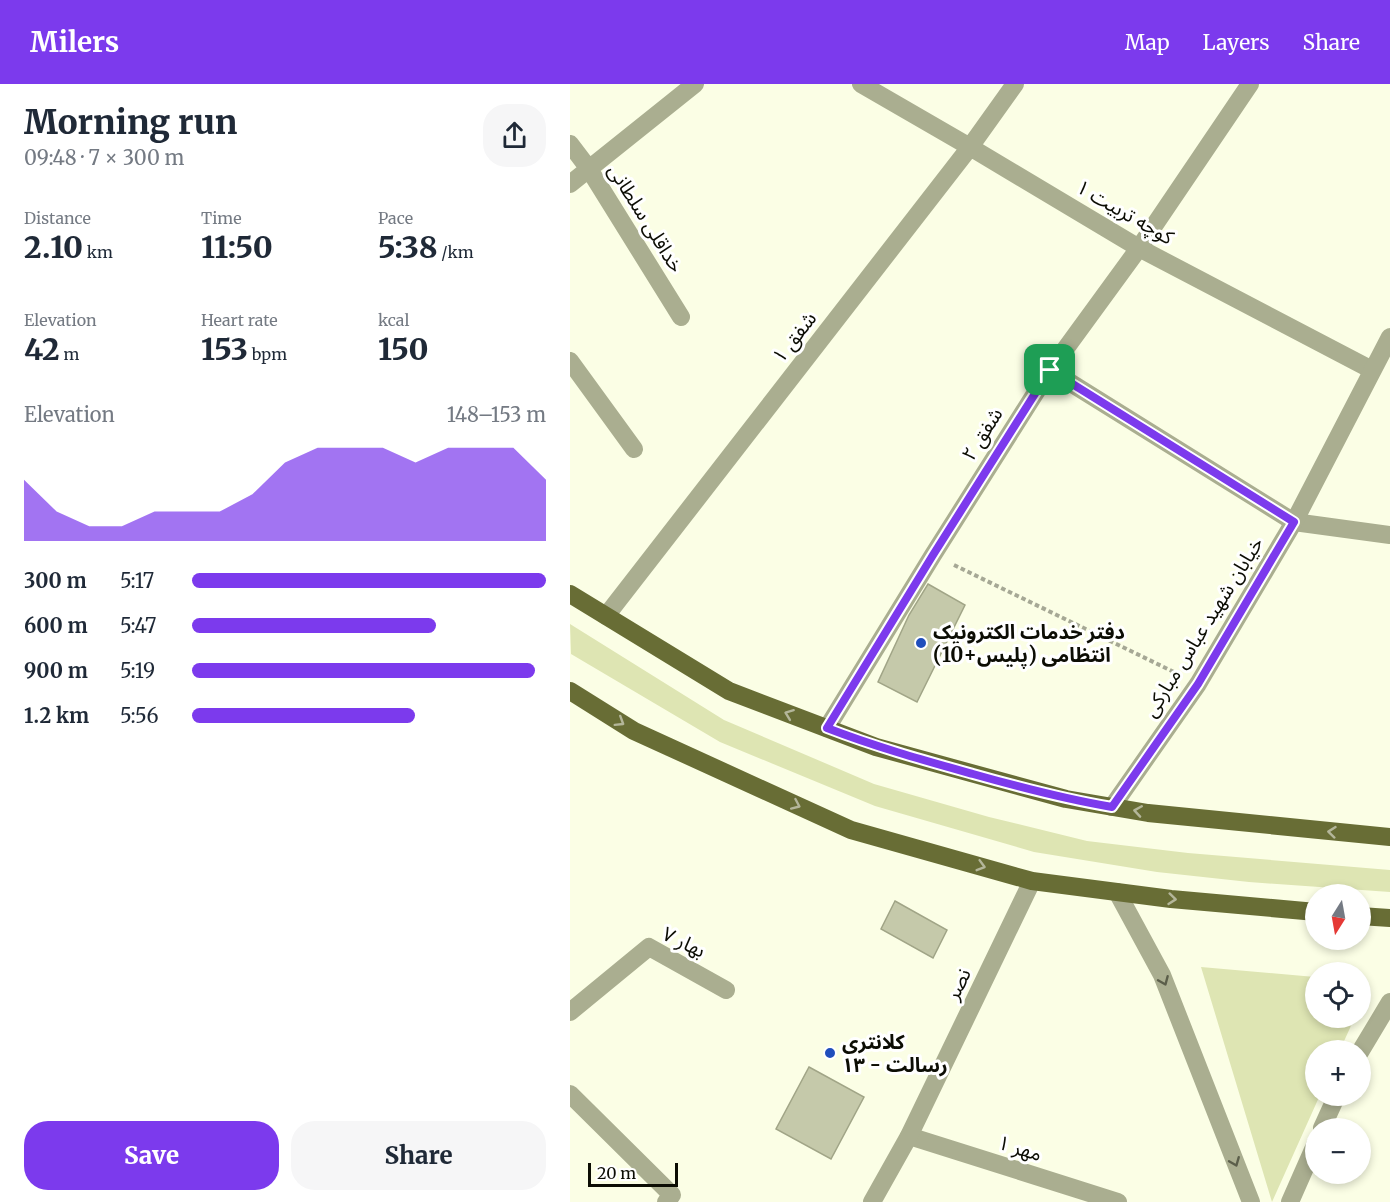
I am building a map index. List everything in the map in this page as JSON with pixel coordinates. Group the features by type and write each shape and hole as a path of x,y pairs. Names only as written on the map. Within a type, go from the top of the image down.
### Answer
{"main road":[{"path":"570,594 729,691 876,747 1066,799 1203,819 1390,837"},
{"path":"570,691 634,731 851,830 1032,881 1171,899 1305,911"},
{"path":"1371,917 1390,918"}],"street":[{"path":"570,184 694,84"},
{"name":"کوچه تربیت ۱","path":"861,84 1139,248 1372,370"},
{"name":"شفق ۱","path":"606,616 970,147 1015,84"},
{"name":"شفق ۲","path":"827,728 1050,370 1139,248 1250,84"},
{"name":"خداقلی سلطانی","path":"570,144 589,169 681,317"},
{"name":"خیابان شهید عباس مبارکی","path":"1112,807 1198,684 1294,522 1390,337"},
{"path":"570,361 634,449"},
{"path":"1050,370 1294,522 1390,535"},
{"name":"نصر","path":"872,1202 909,1137 1032,881"},
{"path":"1117,892 1162,975 1251,1202"},
{"name":"بهار ۷","path":"570,1012 649,946 726,990"},
{"path":"1367,1040 1390,1002"},
{"path":"570,1094 672,1195 666,1202"},
{"name":"مهر ۱","path":"909,1137 1118,1202"},
{"path":"1290,1202 1305,1168"}],"path":[{"path":"933,555 1198,684"}],"green space":[{"path":"570,624 724,720 874,784 989,817 1087,841 1188,853 1390,870 1390,892 1371,891 1371,884 1305,884 1305,886 1157,872 1034,852 875,806 720,742 571,654"},
{"path":"1201,967 1305,976 1305,1028 1350,1028 1345,1040 1305,1040 1305,1106 1315,1106 1310,1118 1305,1118 1305,1128 1272,1202"}],"building":[{"name":"دفتر خدمات الکترونیک انتظامی (پلیس+10)","path":"928,584 965,605 917,702 878,682 909,615"},
{"path":"895,901 947,930 933,958 881,929"},
{"path":"809,1067 864,1097 831,1159 776,1129"}],"place":[{"name":"دفتر خدمات الکترونیک انتظامی (پلیس+10)","path":"921,643"},
{"name":"کلانتری ۱۳ - رسالت","path":"830,1053"}],"route":[{"path":"1050,370 1294,522 1198,684 1112,807 1066,799 928,762 876,747 827,728 1050,370"}]}
